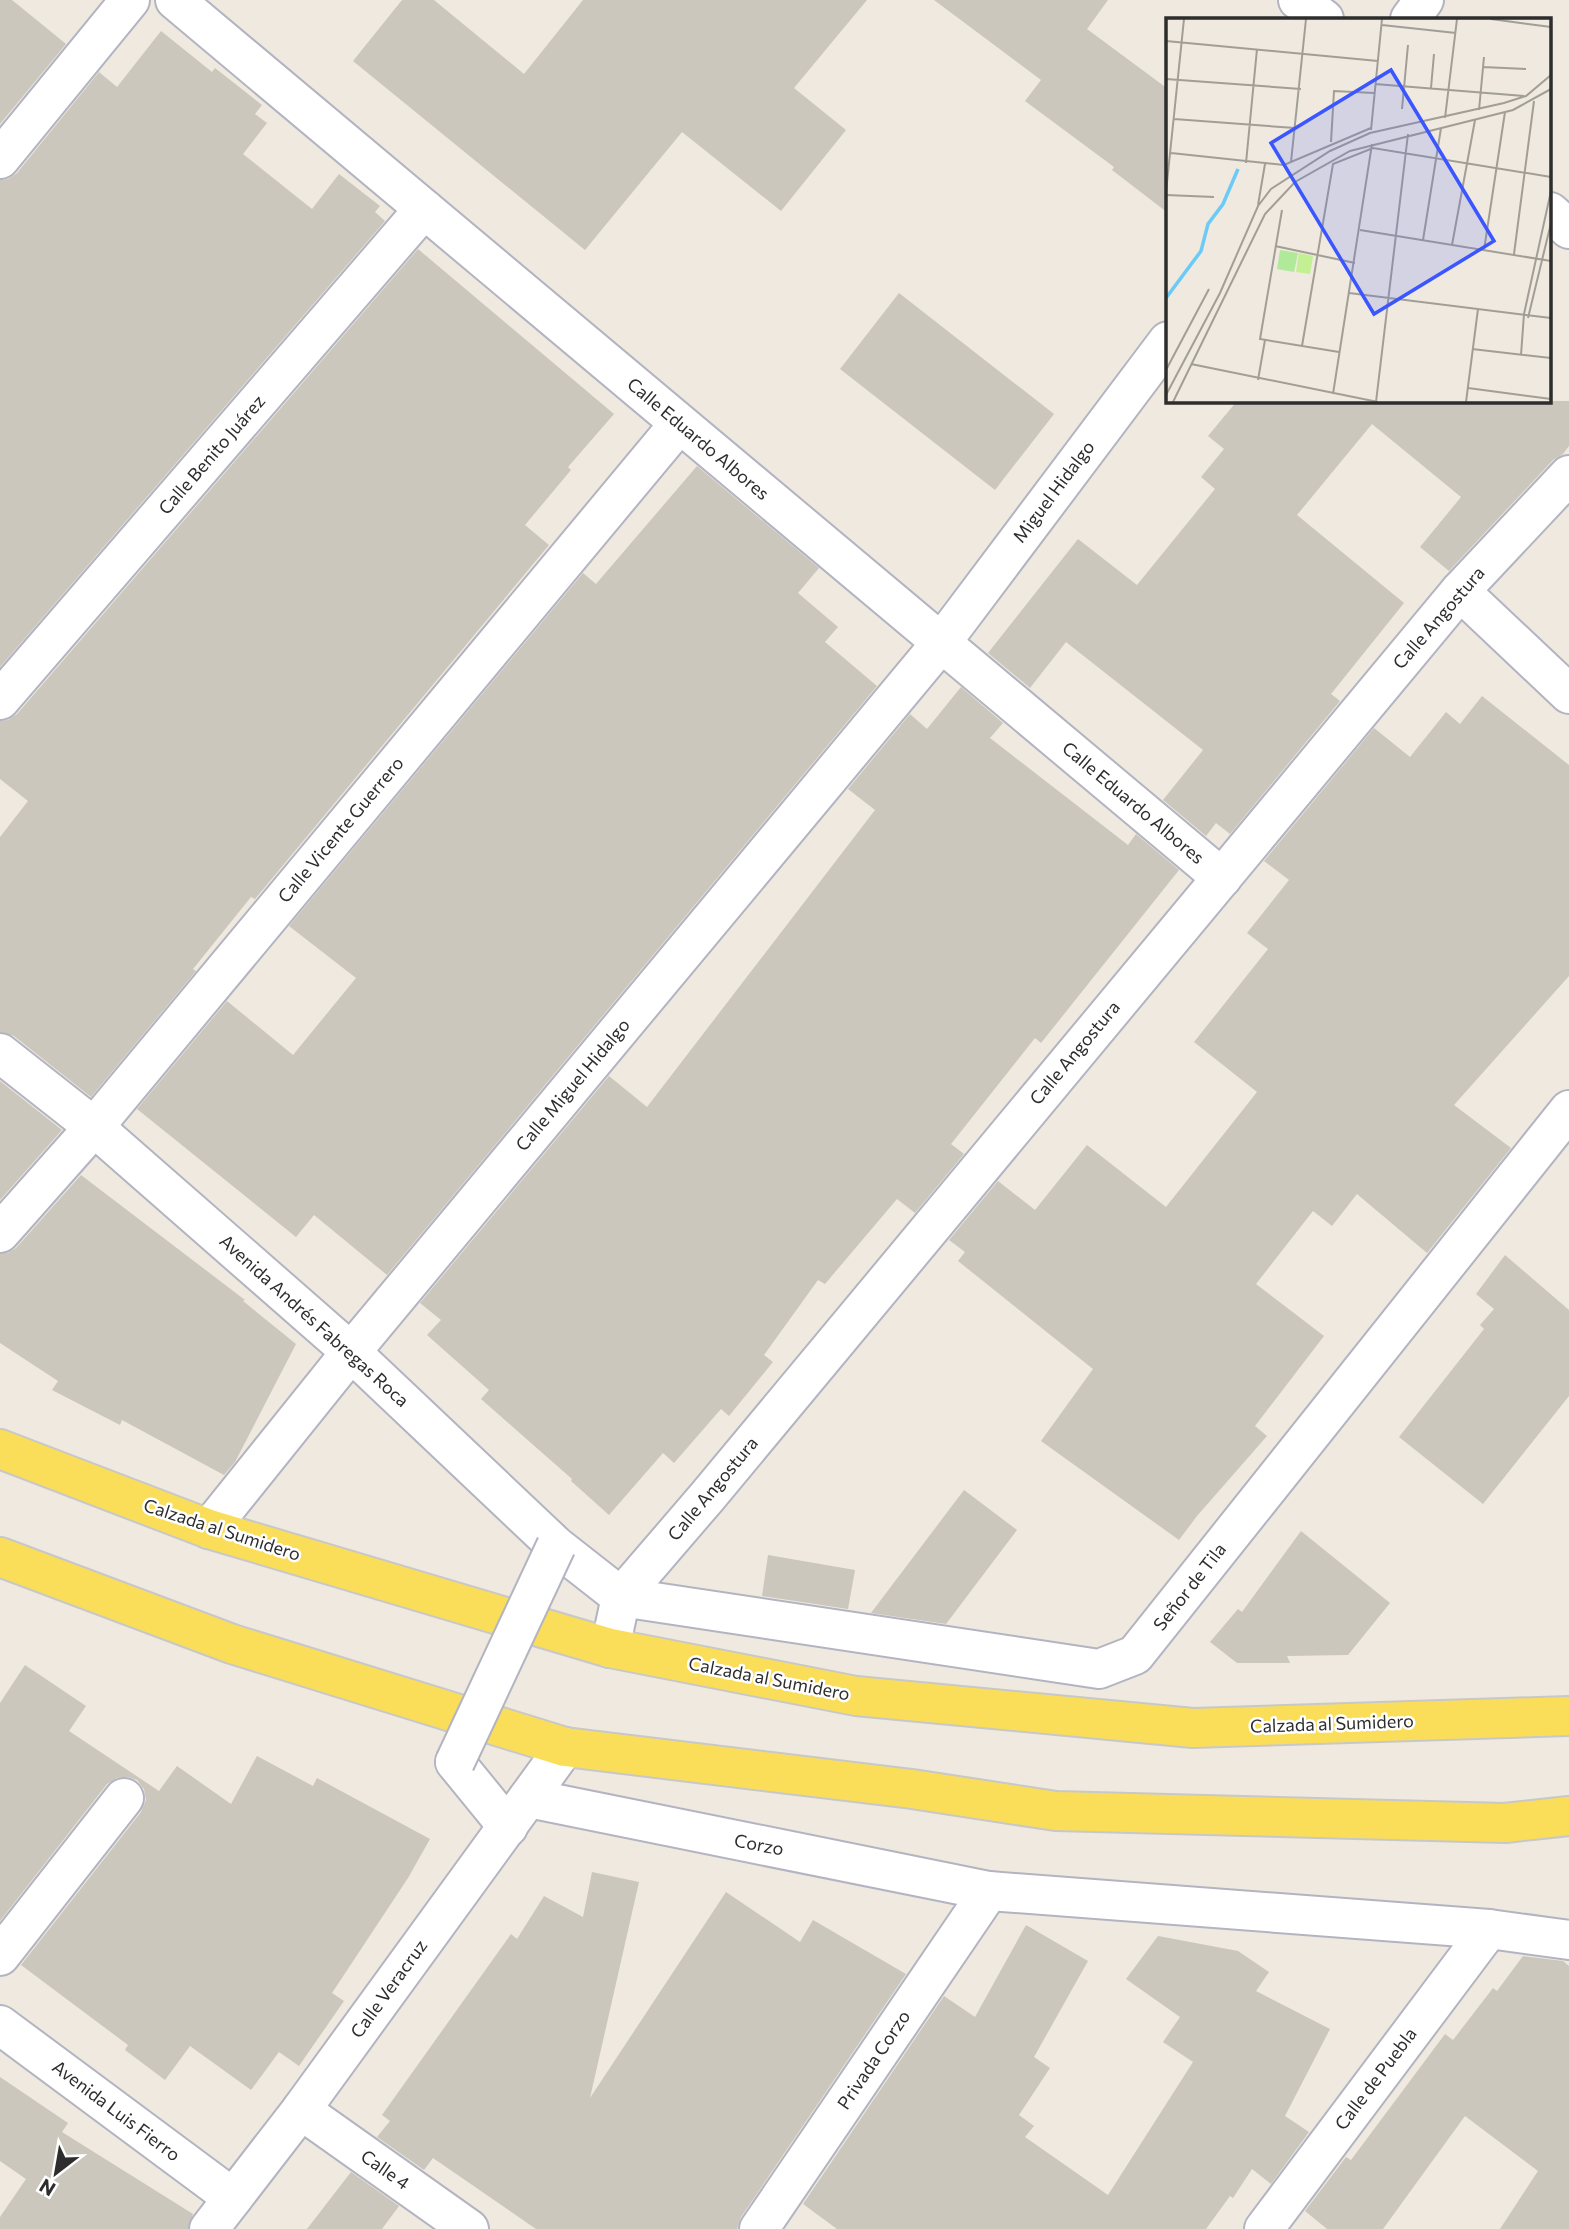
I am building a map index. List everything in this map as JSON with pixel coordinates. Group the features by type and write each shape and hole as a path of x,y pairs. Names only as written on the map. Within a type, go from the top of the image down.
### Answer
{"main road":[{"name":"Calzada al Sumidero","path":"0,1449 209,1530 610,1648 856,1696 1194,1728 1569,1716"},
{"path":"0,1557 232,1644 565,1747 912,1790 1056,1811 1505,1823 1569,1816"}],"street":[{"path":"0,159 130,0"},
{"name":"Calle Eduardo Albores","path":"175,0 1222,878"},
{"path":"1298,0 1323,18"},
{"path":"1411,18 1424,0"},
{"name":"Calle Benito Juárez","path":"0,700 424,209"},
{"path":"1552,214 1569,229"},
{"name":"Miguel Hidalgo","path":"941,643 1166,344"},
{"name":"Calle Vicente Guerrero","path":"0,1233 94,1127 679,424"},
{"name":"Calle Angostura","path":"610,1648 621,1597 1460,590 1569,475"},
{"path":"1460,590 1569,694"},
{"name":"Calle Miguel Hidalgo","path":"209,1530 351,1352 941,643"},
{"name":"Avenida Andrés Fabregas Roca","path":"0,1053 94,1127 351,1352 556,1546 621,1597"},
{"name":"Señor de Tila","path":"621,1597 1099,1669 1135,1656 1569,1110"},
{"path":"518,1812 455,1762 556,1546"},
{"name":"Calle Veracruz","path":"209,2229 301,2110 565,1747"},
{"path":"0,1956 124,1798"},
{"name":"Corzo","path":"518,1812 989,1891 1489,1929 1569,1940"},
{"name":"Privada Corzo","path":"759,2229 989,1891"},
{"name":"Calle de Puebla","path":"1264,2229 1489,1929"},
{"name":"Avenida Luis Fierro","path":"0,2025 233,2198"},
{"name":"Calle 4","path":"301,2110 469,2229"}],"building":[{"path":"0,0 12,0 66,44 0,124"},
{"path":"402,0 434,0 524,74 583,0 867,0 794,88 846,130 781,211 682,132 585,250 353,61"},
{"path":"934,0 1108,0 1087,29 1166,88 1166,211 1112,170 1114,167 1025,101 1041,80"},
{"path":"161,31 212,72 215,68 262,105 255,114 267,123 243,154 312,209 339,174 380,206 375,212 385,221 0,667 0,180 8,179 17,173 99,72 117,87"},
{"path":"418,249 614,414 568,467 571,470 525,525 549,545 255,899 251,897 193,969 196,971 91,1097 14,1036 0,1032 0,837 28,801 0,779 0,721 8,720 17,714"},
{"path":"899,293 1054,414 995,490 840,369"},
{"path":"1569,401 1569,446 1449,571 1420,547 1461,497 1372,424 1297,515 1404,603 1331,694 1340,701 1230,834 1216,823 1206,836 1163,800 1203,750 1066,642 1030,688 988,653 1078,539 1137,585 1215,489 1201,477 1224,449 1208,436 1236,402"},
{"path":"697,466 819,568 798,593 838,627 825,642 877,686 387,1275 314,1215 296,1237 137,1109 227,1001 293,1055 356,978 289,926 583,573 596,584"},
{"path":"961,687 1003,723 990,738 1128,845 1136,834 1179,870 1041,1043 1035,1038 951,1144 964,1154 915,1213 897,1199 825,1284 818,1280 764,1355 773,1362 729,1416 721,1409 674,1463 663,1453 609,1515 481,1399 489,1390 427,1335 441,1320 420,1303 609,1076 647,1107 875,810 848,789 910,714 927,729"},
{"path":"1482,696 1569,765 1569,976 1454,1105 1511,1148 1427,1253 1357,1194 1332,1226 1313,1211 1256,1284 1324,1336 1255,1426 1267,1436 1179,1540 1041,1441 1093,1369 958,1261 965,1252 949,1240 998,1181 1035,1210 1087,1145 1166,1207 1257,1092 1194,1042 1268,949 1247,933 1289,880 1264,861 1374,728 1410,757 1446,712 1460,724"},
{"path":"0,1081 62,1130 0,1200"},
{"path":"81,1175 245,1300 243,1301 296,1344 235,1462 224,1475 122,1420 120,1425 52,1390 58,1381 0,1343 0,1254 16,1248"},
{"path":"1505,1255 1569,1310 1569,1396 1483,1504 1399,1437 1484,1329 1480,1325 1494,1309 1476,1294"},
{"path":"964,1490 1017,1530 946,1624 871,1613"},
{"path":"1301,1531 1390,1603 1348,1655 1287,1656 1290,1663 1237,1663 1210,1642 1238,1609 1242,1612"},
{"path":"768,1555 855,1570 848,1609 762,1596"},
{"path":"25,1665 86,1706 69,1731 159,1791 177,1766 231,1804 257,1756 313,1786 317,1778 430,1839 408,1878 332,1993 344,2001 299,2066 279,2052 251,2090 190,2046 165,2080 125,2050 128,2045 21,1965 141,1812 146,1800 144,1789 137,1780 117,1778 107,1784 0,1921 0,1703"},
{"path":"592,1872 639,1882 590,2098 726,1892 800,1942 813,1920 906,1974 741,2217 737,2229 536,2229 433,2158 424,2170 377,2137 390,2121 382,2115 511,1934 517,1939 544,1896 583,1917"},
{"path":"1026,1925 1088,1961 1034,2057 1050,2068 1019,2115 1034,2126 1025,2137 1108,2195 1193,2062 1163,2042 1180,2017 1126,1979 1158,1936 1238,1951 1269,1972 1256,1991 1330,2029 1285,2116 1309,2132 1271,2184 1252,2169 1233,2198 1230,2196 1206,2229 837,2229 803,2204 944,1996 975,2017"},
{"path":"1523,1956 1563,1961 1569,1966 1569,2229 1500,2229 1538,2171 1465,2116 1383,2229 1327,2229 1305,2211 1346,2157 1351,2160 1445,2034 1453,2040 1493,1988 1497,1991"},
{"path":"0,2077 68,2123 62,2132 193,2214 188,2229 0,2229 0,2217 26,2179 0,2161"},
{"path":"351,2172 399,2206 382,2229 307,2229"}]}
